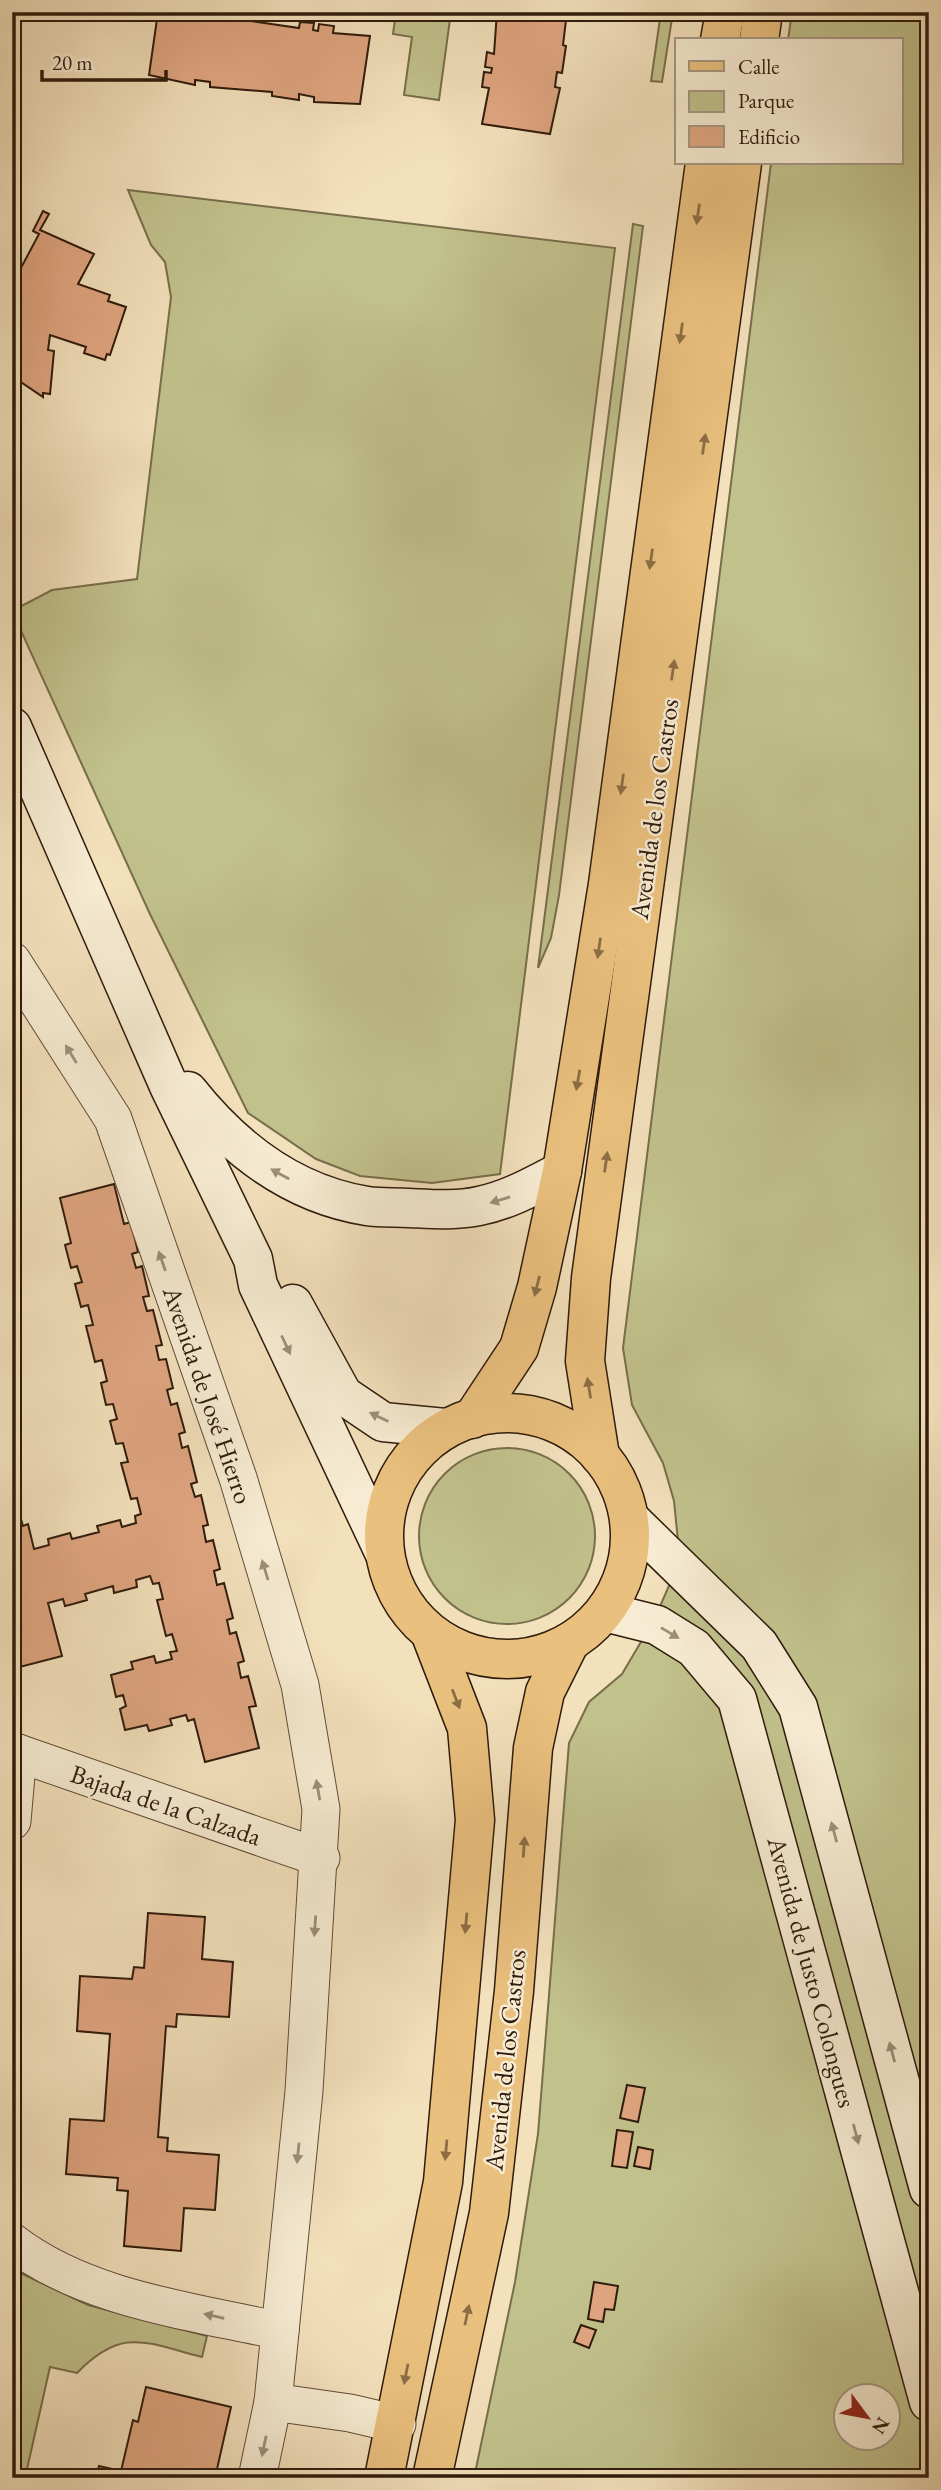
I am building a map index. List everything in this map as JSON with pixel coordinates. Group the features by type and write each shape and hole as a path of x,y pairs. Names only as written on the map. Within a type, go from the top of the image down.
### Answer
{"main road":[{"path":"720,38 724,12"},
{"path":"759,38 763,12"},
{"name":"Avenida de los Castros","path":"459,1424 519,1348 537,1287 562,1171 608,884 705,164"},
{"name":"Avenida de los Castros","path":"600,1456 585,1361 591,1278 742,164"},
{"path":"12,727 169,1086 253,1259 258,1285 384,1552 399,1598 431,1635 475,1657 523,1660 569,1644 606,1612 627,1568 631,1520 615,1474 583,1437 540,1415 491,1412 459,1424 408,1460 387,1504 384,1552"},
{"path":"155,1049 212,1121 243,1150 311,1191 369,1206 447,1209 479,1206 517,1194 562,1171"},
{"path":"253,1259 278,1277 343,1395 383,1422 459,1424"},
{"path":"631,1520 760,1645 798,1707 929,2189"},
{"name":"Avenida de Justo Colongues","path":"606,1612 657,1625 694,1648 737,1699 929,2402"},
{"name":"Avenida de los Castros","path":"384,2478 397,2424 443,2182 475,1820 467,1728 431,1635"},
{"name":"Avenida de los Castros","path":"432,2478 489,2213 514,1991 533,1748 545,1692 569,1644"}],"street":[{"name":"Avenida de José Hierro","path":"12,961 113,1119 238,1478 300,1685 321,1809 320,1858"},
{"name":"Bajada de la Calzada","path":"15,1752 320,1858"},
{"path":"12,1821 15,1752"},
{"path":"257,2478 273,2402 304,2091 320,1858"},
{"path":"12,2242 27,2253 87,2282 142,2300 280,2330"},
{"path":"273,2402 350,2413 397,2424"}],"green space":[{"path":"396,12 451,12 439,100 404,95 412,37 393,34"},
{"path":"661,12 673,12 662,82 651,81"},
{"path":"792,12 929,12 929,2478 474,2478 515,2282 538,2134 569,1743 589,1702 622,1674 655,1618 671,1581 678,1541 674,1501 663,1463 632,1405 623,1348 771,164 902,164 902,38 788,38"},
{"path":"128,190 615,248 500,1174 432,1183 360,1176 316,1159 248,1113 149,912 12,611 52,590 137,579 171,297 165,262 151,245"},
{"path":"633,224 643,226 559,895 551,938 538,968"},
{"path":"507,1448 541,1455 569,1474 588,1502 595,1536 588,1570 569,1598 541,1617 507,1624 473,1617 445,1598 426,1570 419,1536 426,1502 445,1474 473,1455"},
{"path":"12,2269 88,2305 207,2336 202,2357 136,2342 108,2349 77,2373 50,2367 25,2478 12,2478"}],"building":[{"path":"158,12 210,12 209,16 214,16 215,12 230,12 229,18 299,28 300,22 314,23 313,30 318,31 319,24 334,26 333,33 370,36 360,104 314,102 314,97 299,94 299,100 272,96 272,92 210,87 210,82 195,80 195,85 149,75"},
{"path":"497,12 567,12 563,45 566,46 562,73 557,72 555,87 560,88 550,134 482,124 489,88 482,87 484,72 491,73 492,68 485,67 487,52 494,54"},
{"path":"43,211 49,214 40,230 94,254 78,284 110,295 108,301 126,307 110,355 107,354 105,360 84,353 86,347 50,335 48,350 54,351 50,394 43,393 43,397 12,376 12,258 22,266 39,234 33,231"},
{"path":"114,1184 124,1224 131,1222 138,1252 132,1254 136,1268 142,1266 149,1296 143,1297 147,1311 153,1310 162,1345 156,1346 159,1360 166,1359 173,1388 167,1390 171,1405 177,1403 185,1432 179,1434 182,1448 188,1446 197,1482 191,1484 195,1497 201,1495 208,1525 203,1526 206,1542 213,1540 220,1569 214,1571 217,1585 224,1583 233,1618 227,1620 230,1634 236,1632 244,1661 238,1663 241,1678 248,1676 256,1706 249,1707 259,1748 205,1762 194,1719 188,1721 186,1715 170,1719 172,1725 149,1731 147,1725 125,1730 120,1709 126,1706 123,1695 116,1697 111,1675 133,1669 131,1662 154,1656 156,1663 172,1659 170,1652 177,1651 172,1634 166,1636 157,1600 163,1599 159,1583 153,1584 150,1576 136,1580 137,1587 114,1593 113,1586 85,1594 87,1600 73,1604 65,1606 63,1599 48,1603 62,1656 12,1669 12,1503 16,1502 23,1526 28,1524 34,1549 49,1545 48,1539 70,1533 72,1539 99,1532 97,1526 120,1520 122,1527 136,1523 135,1516 141,1514 137,1498 131,1499 121,1463 128,1462 123,1443 116,1444 110,1421 117,1419 113,1404 106,1405 101,1383 107,1381 102,1360 95,1362 86,1326 93,1325 88,1305 81,1307 75,1284 82,1282 77,1266 71,1268 65,1245 71,1243 60,1198"},
{"path":"148,1913 205,1917 202,1959 233,1962 229,2017 177,2014 176,2027 166,2026 158,2137 168,2138 167,2151 219,2155 215,2210 184,2208 181,2251 124,2246 128,2191 117,2190 118,2178 66,2174 70,2119 104,2121 110,2034 77,2031 80,1976 132,1979 134,1967 144,1968"},
{"path":"627,2085 645,2088 638,2122 620,2118"},
{"path":"617,2130 633,2132 627,2168 612,2166"},
{"path":"638,2147 653,2150 650,2169 634,2166"},
{"path":"594,2282 618,2286 614,2310 605,2309 603,2322 588,2319"},
{"path":"581,2325 596,2330 589,2348 574,2342"},
{"path":"146,2387 231,2407 215,2478 96,2478 99,2466 121,2471 133,2420 138,2422"}]}
